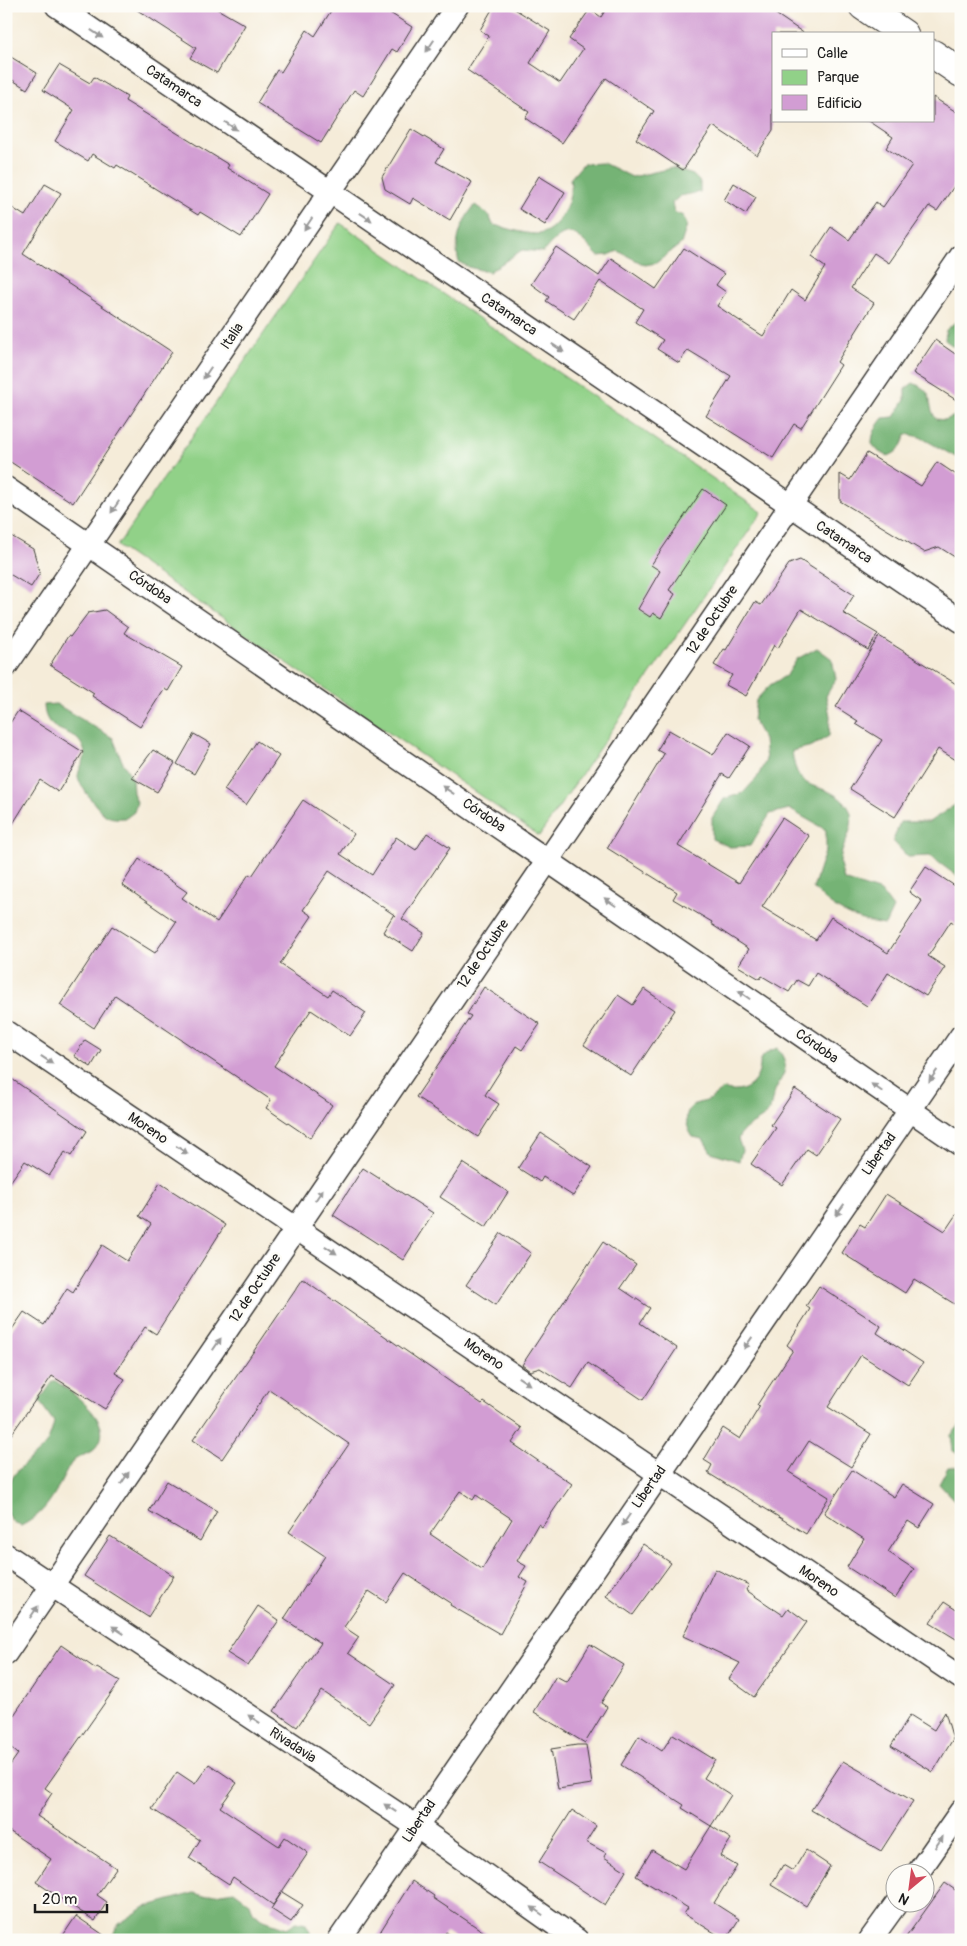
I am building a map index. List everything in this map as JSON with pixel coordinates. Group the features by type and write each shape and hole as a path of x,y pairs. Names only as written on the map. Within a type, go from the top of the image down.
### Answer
{"main road":[{"path":"863,6 901,32"},
{"path":"934,55 961,72"}],"street":[{"name":"Catamarca","path":"57,6 961,621"},
{"name":"Italia","path":"6,666 457,6"},
{"name":"12 de Octubre","path":"6,1652 961,256"},
{"name":"Córdoba","path":"6,488 548,859 961,1145"},
{"name":"Moreno","path":"6,1032 297,1227 961,1678"},
{"name":"Libertad","path":"339,1940 659,1472 961,1036"},
{"name":"Rivadavia","path":"6,1555 416,1826 577,1940"},
{"path":"924,1864 961,1811"},
{"path":"870,1940 889,1914"}],"green space":[{"path":"603,163 632,177 672,168 693,175 700,182 700,192 680,196 672,203 674,212 683,216 687,225 681,244 656,263 645,265 618,251 609,255 598,256 583,240 571,233 566,233 559,236 543,252 522,250 489,272 468,267 459,262 457,247 460,232 466,218 475,205 489,215 493,225 531,234 544,232 558,222 563,214 570,196 570,179 583,164"},
{"path":"340,223 762,512 539,836 117,546"},
{"path":"961,321 961,352 945,340 946,330 954,323"},
{"path":"913,383 928,394 936,419 945,420 955,416 961,419 961,460 920,437 906,434 900,448 888,456 879,452 872,444 878,424 883,418 894,417 905,400 905,389"},
{"path":"817,648 832,659 836,679 826,696 830,716 829,736 812,746 792,751 795,766 805,782 836,796 850,810 852,817 851,825 840,862 844,880 881,892 893,908 885,925 864,921 845,913 828,902 813,888 826,849 826,830 789,809 770,814 750,846 730,847 712,839 712,818 724,799 743,793 757,778 766,760 764,740 753,720 756,700 770,685 787,675 797,659"},
{"path":"56,704 113,738 122,761 132,778 133,793 137,802 134,812 126,818 107,816 85,791 78,776 85,755 83,747 73,736 54,727 46,715 44,705"},
{"path":"961,801 961,879 930,856 908,857 893,841 900,822 929,822"},
{"path":"777,1048 784,1061 783,1076 774,1093 768,1113 746,1128 740,1135 738,1139 742,1150 739,1161 711,1152 703,1139 693,1137 690,1133 686,1118 689,1109 693,1105 710,1099 723,1089 738,1091 751,1085 758,1074 760,1059 768,1052"},
{"path":"54,1380 81,1400 90,1410 97,1419 101,1429 101,1439 92,1451 79,1457 70,1465 51,1500 39,1514 21,1526 9,1518 5,1505 7,1490 16,1473 38,1453 49,1437 54,1422 39,1401"},
{"path":"961,1424 961,1455 953,1451 951,1435"},
{"path":"948,1467 961,1467 961,1501 954,1500 939,1484"},
{"path":"234,1891 250,1903 253,1912 261,1919 287,1928 296,1922 306,1924 311,1933 307,1940 110,1940 119,1924 145,1907 194,1893 204,1896"}],"building":[{"path":"131,6 212,6 245,25 217,73 190,58 196,48"},
{"path":"334,6 379,6 412,27 397,52 392,49 363,96 354,90 321,143 257,103 277,70 281,72 307,30 315,36"},
{"path":"494,6 510,6 550,31 530,63 560,83 583,49 569,39 590,9 601,17 608,6 764,6 802,32 772,32 773,130 757,155 713,126 683,170 636,139 654,111 606,78 562,143 525,118 529,112 467,70 489,36 480,30"},
{"path":"6,54 37,73 27,89 6,76"},
{"path":"59,65 90,83 94,77 127,97 125,101 229,165 227,168 268,194 241,237 200,212 198,215 117,165 115,168 92,154 88,161 55,141 74,110 43,90"},
{"path":"934,98 961,115 961,176 937,211 929,206 889,263 874,253 851,288 874,303 837,362 841,365 801,428 794,424 773,458 706,416 731,376 688,350 679,363 657,349 663,340 635,322 643,309 600,281 574,319 546,301 549,297 531,284 556,247 599,276 611,258 656,289 684,248 724,274 716,285 726,292 717,306 763,336 791,290 805,300 825,267 811,257 831,227 849,240 876,202 883,207 912,165 886,148 893,137 870,122 934,122"},
{"path":"411,129 444,149 436,162 472,182 450,220 413,198 410,204 385,189 382,177"},
{"path":"539,176 565,192 545,225 519,209"},
{"path":"734,183 756,197 746,214 724,200"},
{"path":"45,184 61,193 23,254 172,352 73,503 6,459 6,204 25,216"},
{"path":"935,340 961,358 961,403 913,373"},
{"path":"867,453 921,486 937,462 961,478 961,561 939,547 924,552 840,501 840,474 850,480"},
{"path":"703,489 726,505 669,590 675,594 661,618 653,613 650,617 638,609 660,571 651,565"},
{"path":"6,533 33,549 40,573 31,587 6,572"},
{"path":"800,560 854,595 843,613 878,634 868,650 801,609 778,648 774,645 746,696 726,685 732,675 714,665 724,649 726,650 755,602 761,605 789,564"},
{"path":"105,610 128,627 124,633 182,667 168,691 164,689 140,727 92,696 94,693 50,665 68,636 70,637 88,613"},
{"path":"879,636 961,687 961,763 938,749 895,817 850,789 882,740 856,724 858,721 836,707"},
{"path":"18,711 83,752 58,792 40,780 6,835 6,729"},
{"path":"669,730 713,755 728,732 750,746 729,778 722,774 678,846 739,883 782,818 809,836 762,907 816,940 831,917 888,953 922,901 909,892 926,867 961,890 961,928 951,921 928,956 945,967 926,996 888,973 867,1006 816,973 808,986 797,980 789,992 762,976 760,979 738,966 749,949 711,924 712,922 673,899 677,892 607,848 664,754 657,750"},
{"path":"194,734 211,744 194,774 177,764"},
{"path":"257,741 279,756 246,805 224,790"},
{"path":"153,750 175,763 157,792 132,778"},
{"path":"303,800 354,834 340,854 372,875 396,837 416,850 427,833 450,848 402,919 424,933 413,951 383,932 394,914 329,871 303,910 312,916 280,964 328,996 332,990 366,1013 350,1036 311,1010 274,1066 332,1105 310,1138 266,1108 271,1100 115,995 94,1028 60,1005 112,926 155,953 176,922 122,885 139,859 187,892 182,898 217,922 249,874 252,876"},
{"path":"484,987 540,1024 522,1050 516,1046 485,1095 499,1104 478,1137 416,1097 471,1016 467,1014"},
{"path":"644,989 675,1010 631,1076 584,1045 618,995 633,1005"},
{"path":"85,1040 101,1050 91,1067 74,1056"},
{"path":"6,1075 87,1131 71,1156 65,1152 49,1176 25,1161 6,1188"},
{"path":"795,1089 840,1119 816,1155 807,1149 782,1185 751,1164 776,1128 771,1125"},
{"path":"541,1133 592,1167 573,1196 543,1177 540,1182 518,1168"},
{"path":"463,1163 508,1192 486,1227 440,1197"},
{"path":"363,1168 433,1213 403,1260 333,1215"},
{"path":"160,1183 225,1225 156,1334 145,1327 115,1373 125,1379 105,1409 52,1376 6,1442 6,1338 24,1312 44,1325 67,1288 73,1292 102,1245 127,1261 151,1224 139,1216"},
{"path":"886,1194 945,1231 961,1207 961,1308 914,1279 905,1293 842,1253 860,1224 865,1227"},
{"path":"501,1233 531,1253 496,1305 466,1285"},
{"path":"603,1242 636,1265 620,1288 650,1308 640,1323 677,1348 643,1400 588,1363 572,1388 540,1368 530,1371 522,1365"},
{"path":"303,1279 482,1404 484,1402 522,1428 512,1443 572,1484 542,1527 538,1524 517,1561 526,1566 519,1577 528,1582 500,1634 450,1605 451,1603 405,1573 386,1602 369,1591 344,1627 359,1637 348,1653 395,1685 369,1723 322,1691 297,1727 274,1711 321,1643 284,1619 325,1556 289,1532 349,1444 269,1389 222,1459 193,1440","holes":["460,1491 473,1500 476,1495 512,1519 482,1569 430,1534"]},
{"path":"819,1286 881,1326 877,1333 923,1363 908,1385 861,1355 828,1407 871,1434 851,1467 809,1441 789,1472 829,1497 806,1534 708,1473 712,1465 704,1460 723,1428 740,1439 760,1406 757,1405 793,1350 787,1345 810,1309 806,1306"},
{"path":"852,1470 894,1497 902,1484 934,1504 919,1528 908,1521 888,1552 914,1569 895,1598 847,1567 864,1539 824,1513"},
{"path":"167,1481 217,1511 200,1541 149,1511"},
{"path":"110,1536 174,1576 148,1617 84,1576"},
{"path":"643,1544 671,1563 633,1615 606,1596"},
{"path":"715,1569 749,1585 746,1590 783,1615 788,1608 807,1622 754,1697 729,1679 740,1663 683,1636"},
{"path":"944,1602 961,1613 961,1642 930,1623"},
{"path":"258,1606 279,1620 248,1666 227,1653"},
{"path":"590,1644 624,1665 601,1703 607,1707 585,1743 534,1712 556,1676 567,1682"},
{"path":"61,1645 96,1669 97,1667 120,1681 45,1788 52,1793 37,1816 116,1868 97,1895 107,1902 95,1921 36,1882 51,1859 6,1829 6,1771 18,1754 6,1743 6,1727"},
{"path":"945,1712 953,1739 933,1772 891,1746 910,1715 934,1730"},
{"path":"673,1734 715,1760 704,1778 731,1795 711,1826 682,1808 684,1805 621,1765 639,1736 662,1751"},
{"path":"586,1745 592,1784 558,1789 551,1749"},
{"path":"843,1761 913,1801 881,1851 811,1810"},
{"path":"209,1764 237,1783 220,1807 279,1846 285,1837 308,1853 273,1905 233,1877 229,1884 189,1858 200,1840 152,1809 177,1772 195,1784"},
{"path":"572,1810 596,1826 586,1842 606,1853 604,1857 626,1871 605,1905 539,1862"},
{"path":"711,1826 731,1839 720,1856 737,1866 714,1903 739,1919 726,1940 684,1914 688,1908 636,1876 652,1850 684,1869"},
{"path":"806,1850 830,1866 806,1906 771,1885 783,1865 793,1871"},
{"path":"412,1881 434,1896 433,1898 496,1940 458,1940 446,1932 440,1940 375,1940"},
{"path":"945,1883 961,1894 961,1940 904,1940 923,1914 934,1914 934,1898"},
{"path":"282,1892 303,1905 291,1922 271,1909"},
{"path":"76,1916 111,1940 60,1940"}]}
